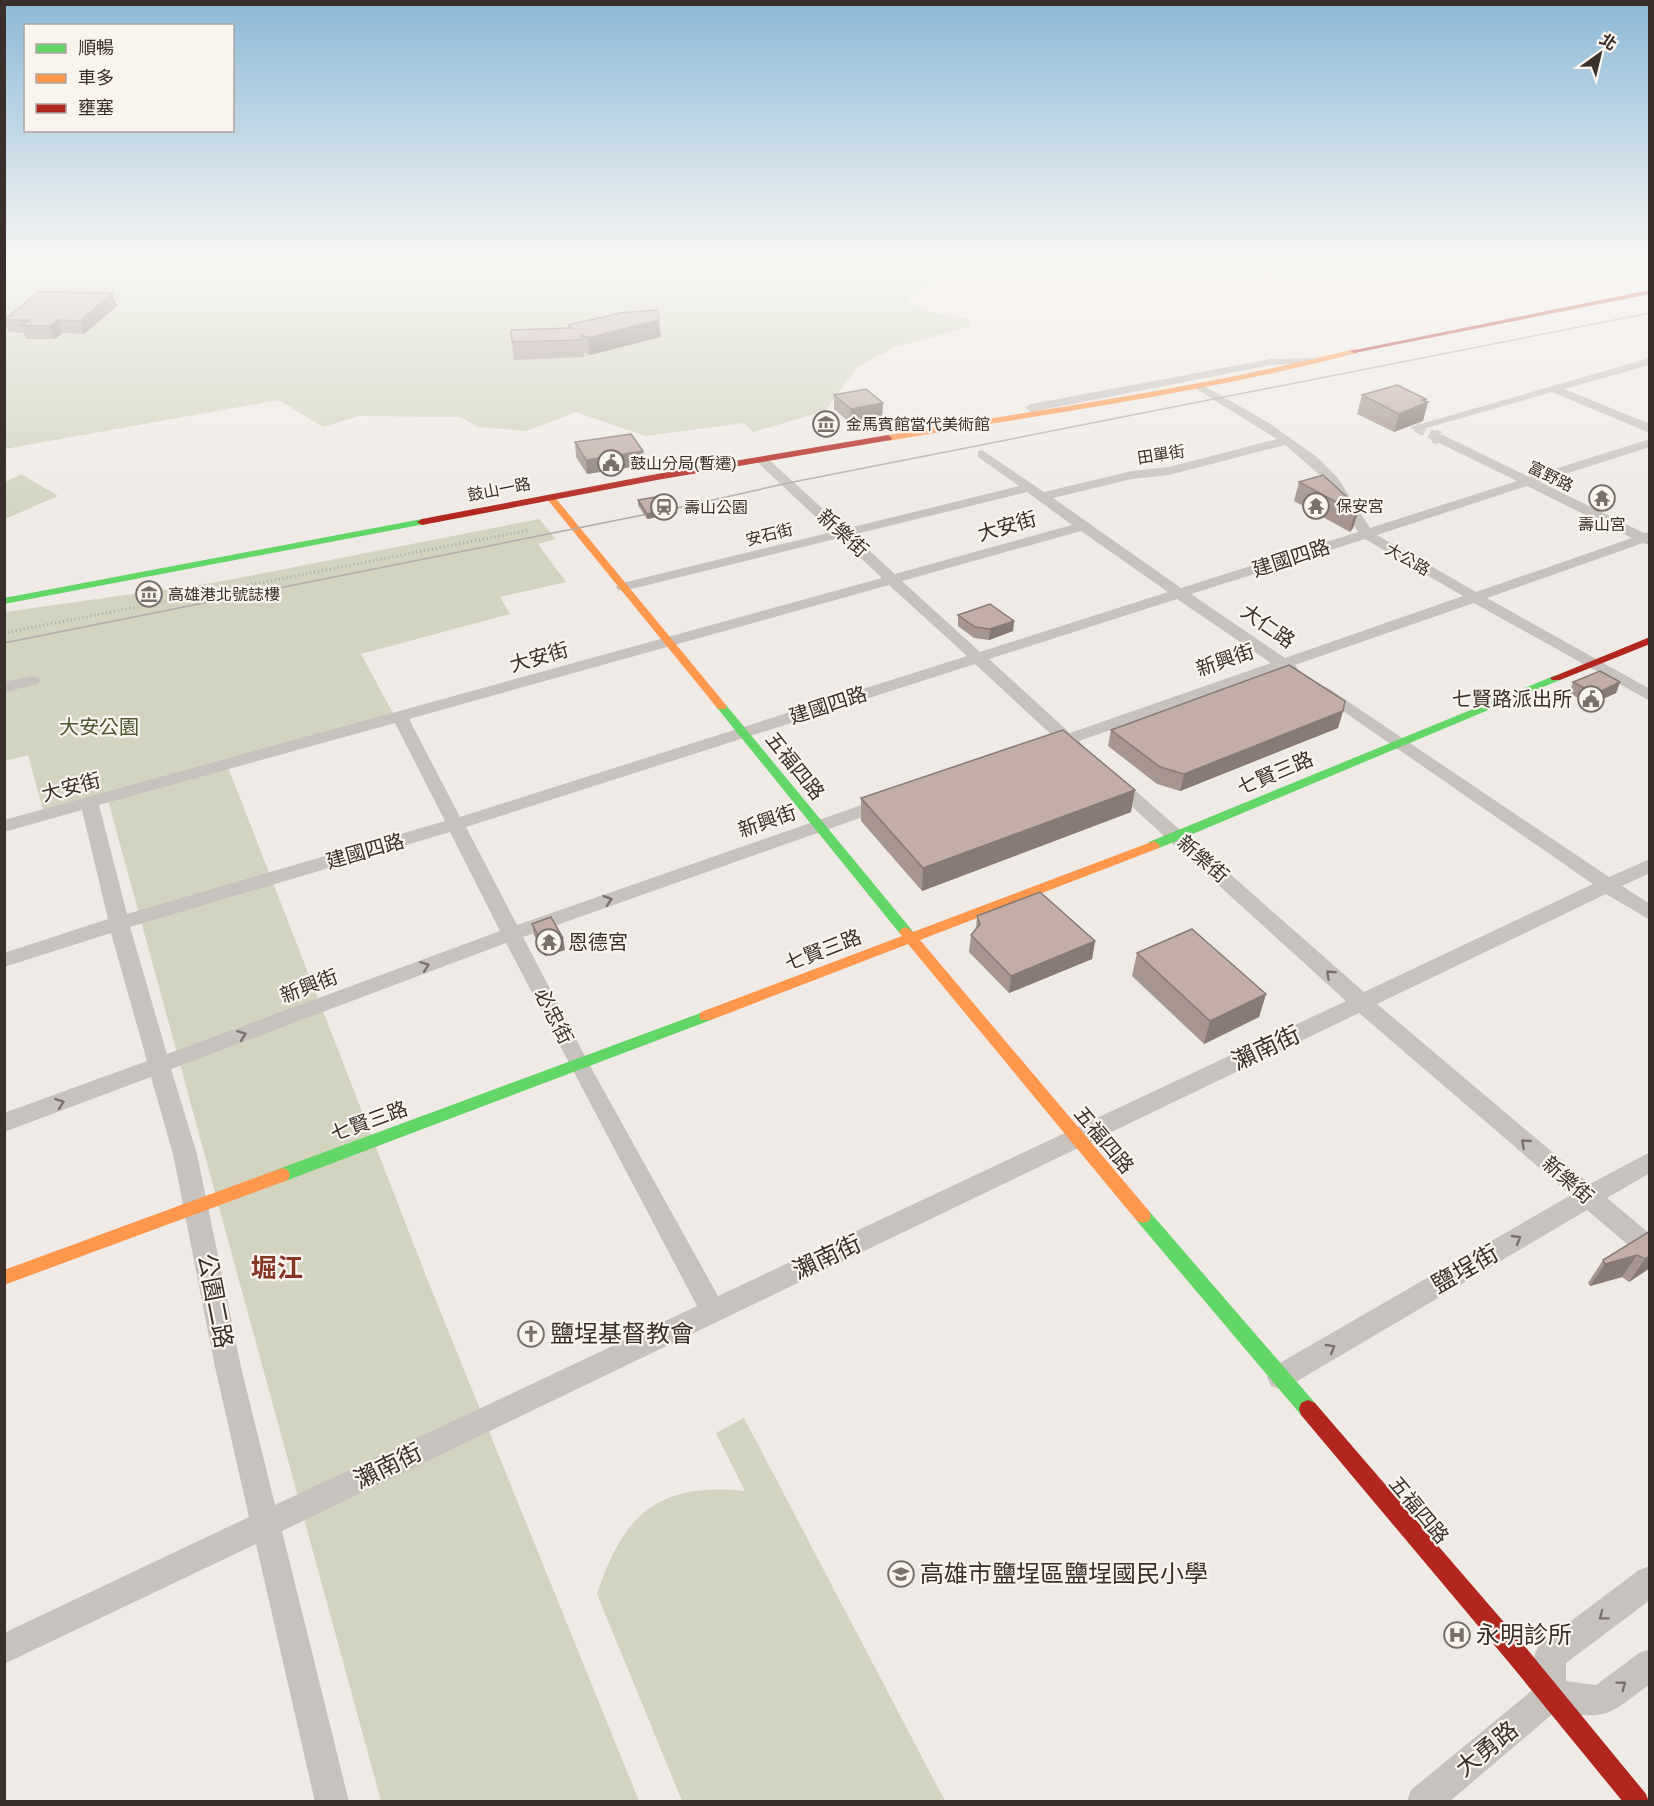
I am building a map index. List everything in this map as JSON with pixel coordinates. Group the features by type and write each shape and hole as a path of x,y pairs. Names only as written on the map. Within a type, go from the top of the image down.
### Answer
{"street":[{"path":"1312,361 1394,344"},
{"name":"鼓山一路","path":"4,601 549,496 763,461 1001,417 1199,386 1285,369 1312,361"},
{"name":"鼓山一路","path":"1001,417 1015,411 1271,362 1312,361"},
{"path":"1416,427 1650,361"},
{"name":"大公路","path":"1199,386 1316,463 1331,477 1352,515 1366,534 1650,696"},
{"path":"1554,388 1650,429"},
{"name":"富野路","path":"1439,438 1525,482 1647,539"},
{"name":"田單街","path":"1042,497 1132,476 1170,471 1284,441"},
{"name":"建國四路","path":"4,960 119,922 453,825 1650,443"},
{"name":"大仁路","path":"982,454 1181,594 1650,914"},
{"name":"新樂街","path":"763,461 894,579 975,658 1084,754"},
{"name":"安石街","path":"623,587 1028,488"},
{"name":"五福四路","path":"549,496 909,937 1551,1695 1638,1802"},
{"name":"大安街","path":"4,826 90,804 1084,526"},
{"name":"新興街","path":"1033,751 1647,539"},
{"name":"七賢三路","path":"4,1278 579,1065 1177,836 1397,742 1650,640"},
{"path":"4,687 32,681"},
{"name":"必忠街","path":"400,717 453,825 579,1065 713,1311"},
{"name":"新樂街","path":"1101,769 1362,1003 1650,1249"},
{"name":"新興街","path":"4,1123 512,934 898,799"},
{"name":"公園二路","path":"90,804 119,922 161,1066 197,1205 228,1367 332,1802"},
{"name":"瀨南街","path":"4,1649 1650,865"},
{"name":"鹽埕街","path":"1280,1377 1650,1161"},
{"path":"1650,1581 1550,1656 1551,1695 1600,1701 1650,1664"},
{"name":"大勇路","path":"1423,1802 1551,1695"}],"green space":[{"path":"5,344 905,344 895,347 857,367 825,411 753,432 744,423 645,436 576,412 526,431 478,427 460,417 359,416 323,427 279,400 5,449"},
{"path":"21,474 58,496 5,519 5,482"},
{"name":"大安公園","path":"539,519 556,539 538,544 566,582 500,597 510,614 361,654 394,715 226,762 428,1281 639,1801 381,1801 106,793 43,810 28,755 5,761 5,612 218,582"},
{"path":"744,1418 945,1801 682,1801 597,1594 607,1566 619,1543 648,1509 667,1499 689,1492 745,1491 716,1433"}],"building":[{"path":"1397,385 1428,402 1399,414 1362,395"},
{"path":"866,389 883,403 851,409 834,395"},
{"path":"631,434 643,451 586,460 575,442"},
{"path":"1323,475 1359,508 1355,512 1299,482"},
{"path":"667,495 677,508 647,514 638,500"},
{"path":"990,604 1014,621 990,629 975,627 958,615"},
{"path":"1289,665 1345,701 1343,711 1184,774 1160,767 1111,730"},
{"path":"1600,671 1620,682 1595,694 1573,682"},
{"path":"1063,730 1135,790 923,868 861,798"},
{"path":"1040,892 1095,941 1011,976 971,935 980,924 977,916"},
{"path":"551,917 563,938 543,945 532,924"},
{"path":"1192,929 1266,994 1210,1021 1137,953"},
{"path":"1650,1231 1650,1256 1645,1259 1637,1255 1605,1264 1603,1260"}],"tunnel":[{"path":"1416,427 1437,437"},
{"path":"1434,436 1439,438"}],"tram line":[{"path":"4,643 668,510 788,483 1491,344"}],"railway":[{"path":"4,633 530,530"}],"traffic: fast":[{"path":"4,601 422,522"},
{"path":"1154,845 1556,678"},
{"path":"722,707 906,932"},
{"path":"282,1175 706,1016"},
{"path":"1143,1216 1308,1409"}],"traffic: slow":[{"path":"888,438 1199,386 1285,369 1354,351"},
{"path":"550,497 722,707"},
{"path":"706,1016 1154,845"},
{"path":"906,932 1143,1216"},
{"path":"4,1278 282,1175"}],"traffic: jam":[{"path":"1354,351 1388,344"},
{"path":"422,522 657,477 888,438"},
{"path":"1556,678 1650,640"},
{"path":"1308,1409 1519,1657 1638,1802"}],"place":[{"name":"金馬賓館當代美術館","path":"826,424"},
{"name":"鼓山分局(暫遷)","path":"611,463"},
{"name":"壽山宮","path":"1602,498"},
{"name":"保安宮","path":"1316,506"},
{"name":"壽山公園","path":"664,507"},
{"name":"高雄港北號誌樓","path":"149,594"},
{"name":"七賢路派出所","path":"1591,699"},
{"name":"恩德宮","path":"549,942"},
{"name":"鹽埕基督教會","path":"531,1334"},
{"name":"高雄市鹽埕區鹽埕國民小學","path":"901,1574"},
{"name":"永明診所","path":"1457,1635"}],"district":[{"name":"堀江","path":"277,1268"}]}
